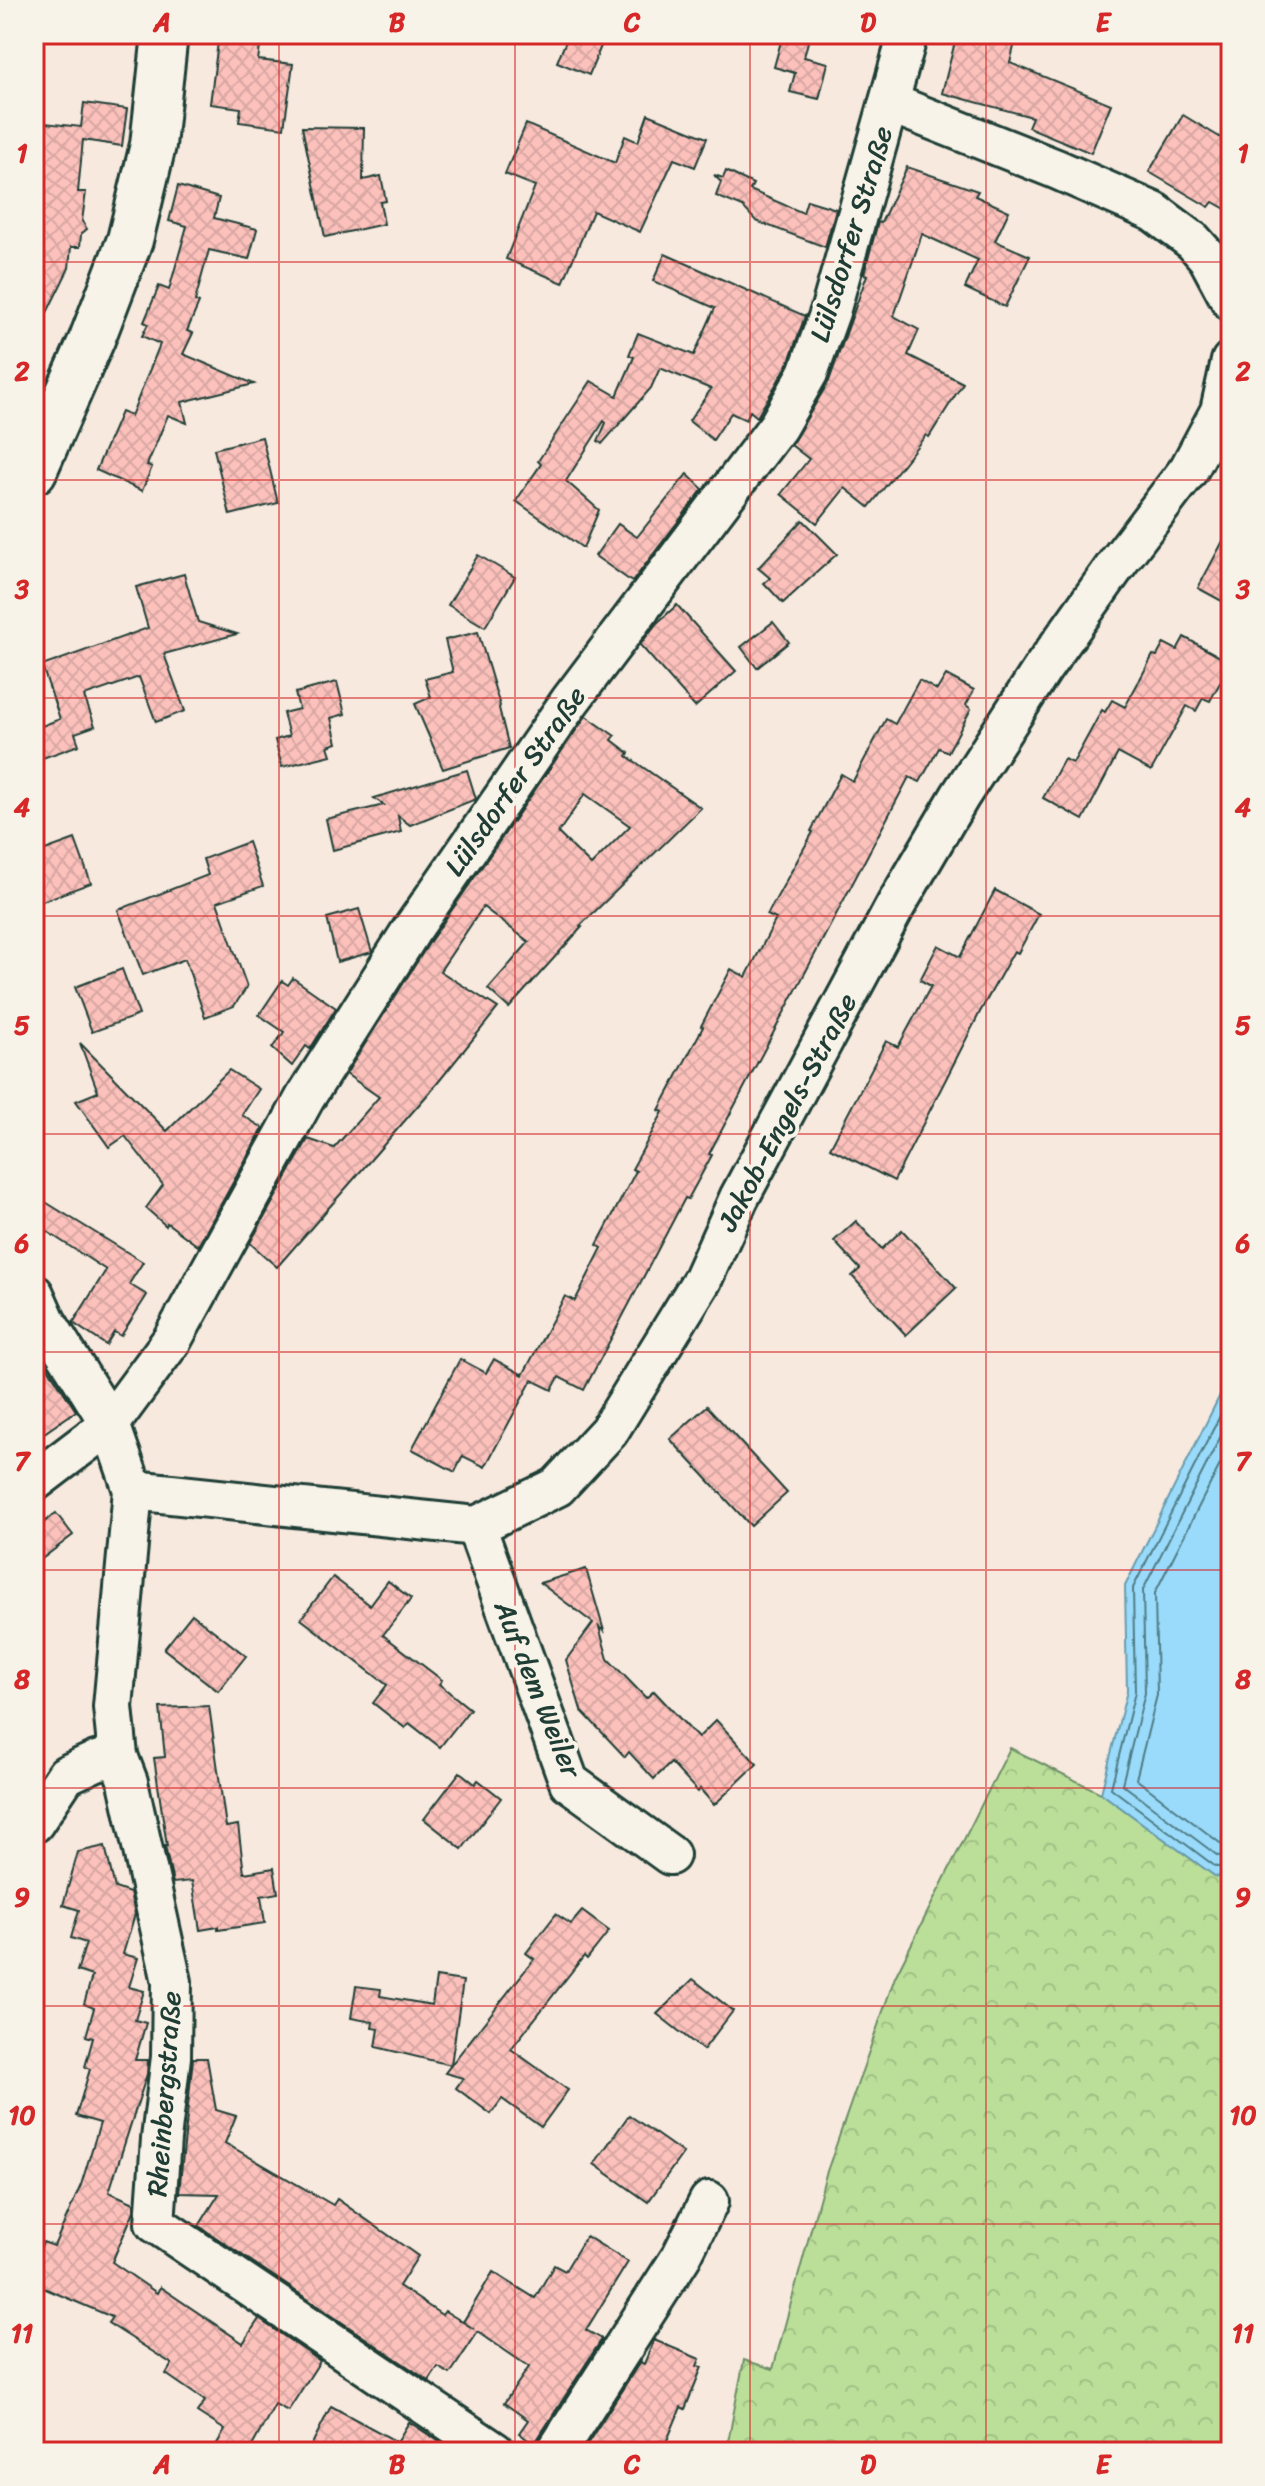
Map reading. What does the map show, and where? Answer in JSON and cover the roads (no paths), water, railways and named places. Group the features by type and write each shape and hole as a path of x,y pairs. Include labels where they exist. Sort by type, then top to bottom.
{"street":[{"path":"34,471 92,339 130,240 153,145 165,34"},
{"name":"Lülsdorfer Straße","path":"34,1482 110,1424 172,1340 305,1098 411,931 570,701 778,426 808,373 830,312 908,34"},
{"path":"890,103 1096,185 1154,212 1193,241 1208,258 1231,301"},
{"name":"Jakob-Engels-Straße","path":"476,1526 557,1487 609,1431 702,1280 739,1198 896,905 960,796 1051,656 1189,469 1220,411 1231,361"},
{"name":"Rheinbergstraße","path":"34,1294 46,1321 110,1424 133,1490 113,1707 118,1756 128,1782 172,1982 171,2057 155,2223 495,2452"},
{"path":"133,1490 476,1526"},
{"name":"Auf dem Weiler","path":"476,1526 569,1782 670,1855"},
{"path":"34,1823 66,1775 96,1761 118,1756"},
{"path":"556,2452 681,2257 709,2201"}],"water":[{"path":"1231,1373 1231,1873 1216,1877 1101,1793 1127,1691 1125,1586"}]}
